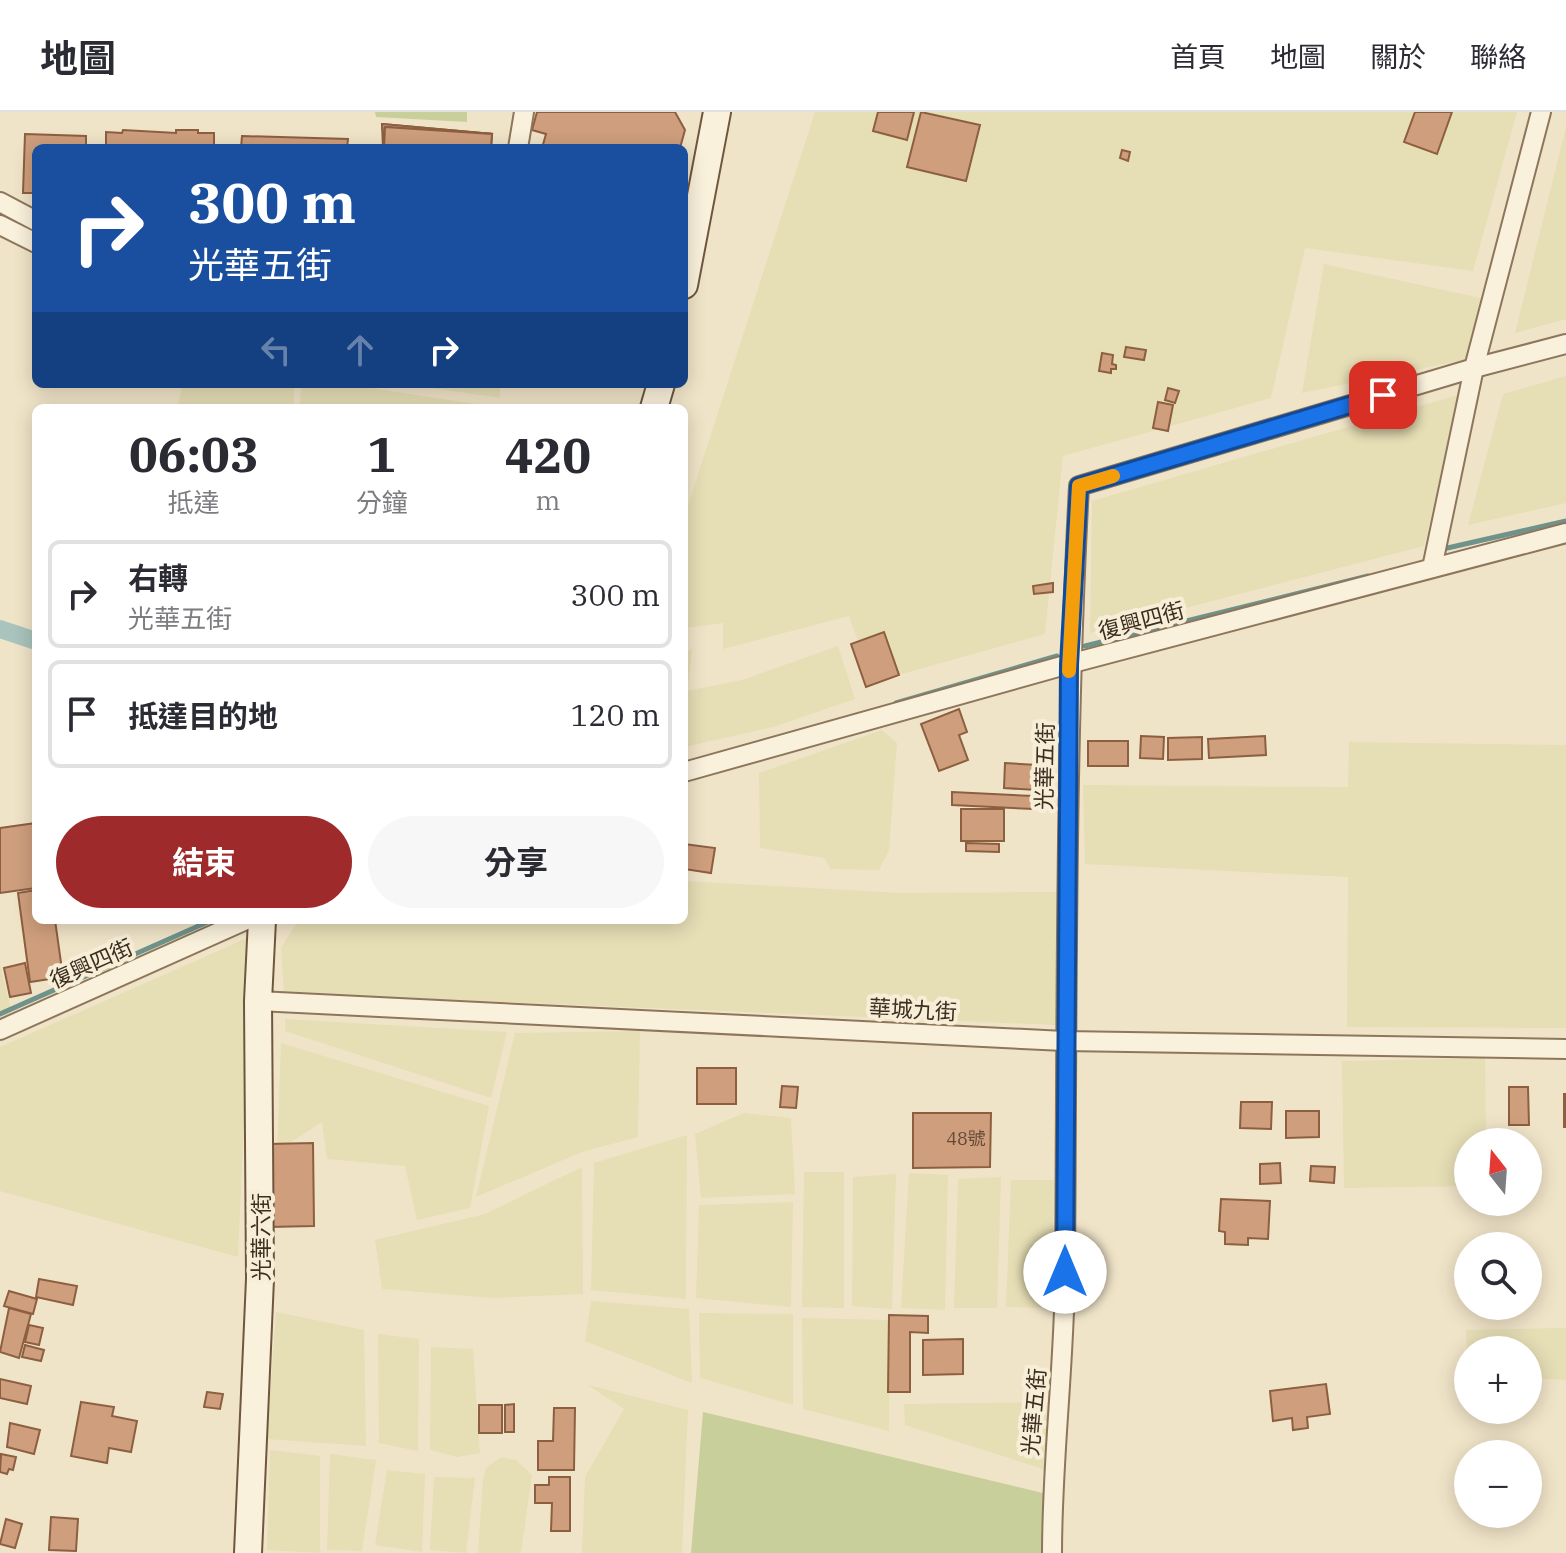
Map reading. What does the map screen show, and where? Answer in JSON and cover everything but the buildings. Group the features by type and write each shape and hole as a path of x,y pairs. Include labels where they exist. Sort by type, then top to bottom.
{"street":[{"path":"519,144 524,112"},
{"path":"688,264 717,112"},
{"path":"1432,568 1474,368 1541,112"},
{"path":"0,202 32,219"},
{"path":"0,225 32,241"},
{"name":"光華五街","path":"1052,1553 1052,1478 1064,1329 1069,664 1079,486 1474,368 1566,344"},
{"name":"復興四街","path":"688,771 1069,664 1566,533"},
{"name":"復興四街","path":"0,1030 237,924"},
{"name":"光華六街","path":"248,1553 260,1279 258,1001 262,924"},
{"name":"華城九街","path":"258,1001 1064,1041 1566,1049"}],"shaded area":[{"path":"815,112 1517,112 1473,271 1305,248 1271,398 1063,456 1045,634 873,682 849,616 723,649 723,623 688,627 688,506"},
{"path":"1566,127 1566,319 1515,333"},
{"path":"1324,264 1485,299 1468,359 1302,393"},
{"path":"1566,376 1566,503 1468,525 1503,394"},
{"path":"181,388 294,388 294,404 179,404"},
{"path":"301,388 370,388 476,404 300,404"},
{"path":"433,388 500,388 500,398"},
{"path":"1461,394 1424,546 1090,633 1092,501"},
{"path":"838,646 855,699 773,727 688,746 688,691 742,680"},
{"path":"692,649 688,683 688,651"},
{"path":"882,730 897,743 889,850 879,870 831,869 824,858 760,848 759,773"},
{"path":"1349,742 1566,745 1566,1028 1347,1027 1348,877 1085,864 1083,785 1348,787"},
{"path":"688,881 900,893 1058,892 1057,1025 284,993 281,948 296,924 688,924"},
{"path":"252,936 238,1257 0,1191 0,1047"},
{"path":"0,963 12,1014 0,1017"},
{"path":"285,1019 507,1032 491,1098 285,1031"},
{"path":"640,1031 638,1137 582,1152 476,1197 515,1033"},
{"path":"281,1043 489,1106 470,1208 417,1220 405,1166 327,1159 322,1122 277,1151"},
{"path":"1485,1058 1486,1128 1454,1128 1454,1186 1344,1188 1342,1061"},
{"path":"744,1113 791,1118 795,1194 701,1198 695,1134"},
{"path":"687,1135 686,1299 591,1290 594,1163"},
{"path":"582,1167 583,1294 492,1298 382,1289 375,1240 485,1214"},
{"path":"804,1172 844,1172 844,1308 802,1307"},
{"path":"909,1173 948,1175 945,1310 901,1308"},
{"path":"896,1174 892,1309 852,1306 853,1177"},
{"path":"1001,1177 997,1308 954,1308 958,1179"},
{"path":"1011,1180 1054,1180 1052,1308 1006,1307"},
{"path":"793,1202 791,1307 696,1298 699,1205"},
{"path":"591,1301 689,1309 692,1383 585,1341"},
{"path":"276,1312 364,1330 366,1446 267,1439"},
{"path":"699,1313 793,1314 793,1405 700,1378"},
{"path":"802,1318 890,1320 889,1431 803,1409"},
{"path":"1566,1328 1566,1380 1542,1379 1542,1336 1466,1336 1466,1330"},
{"path":"378,1334 419,1339 418,1451 379,1443"},
{"path":"431,1347 473,1349 480,1453 457,1457 430,1450"},
{"path":"588,1385 688,1410 682,1553 582,1553 585,1477 624,1409"},
{"path":"1053,1402 1049,1471 905,1425 904,1404"},
{"path":"270,1450 320,1456 320,1553 267,1550"},
{"path":"330,1454 376,1460 362,1551 327,1550"},
{"path":"501,1457 516,1460 532,1475 521,1553 478,1553 483,1479 486,1468"},
{"path":"387,1470 425,1474 422,1552 375,1545"},
{"path":"434,1477 475,1478 466,1553 430,1550"}],"green space":[{"path":"375,112 467,112 467,122 376,117"},
{"path":"703,1412 1047,1494 1044,1553 691,1553"}],"waterway":[{"path":"1443,549 1566,521"},
{"path":"1085,646 1368,576"},
{"path":"0,629 32,640"},
{"path":"896,703 1057,656"},
{"path":"0,1014 203,924"}],"slow traffic":[{"path":"1069,671 1079,486 1113,476"}],"route":[{"path":"1065,1272 1064,1041 1069,664 1079,486 1383,395"}]}
